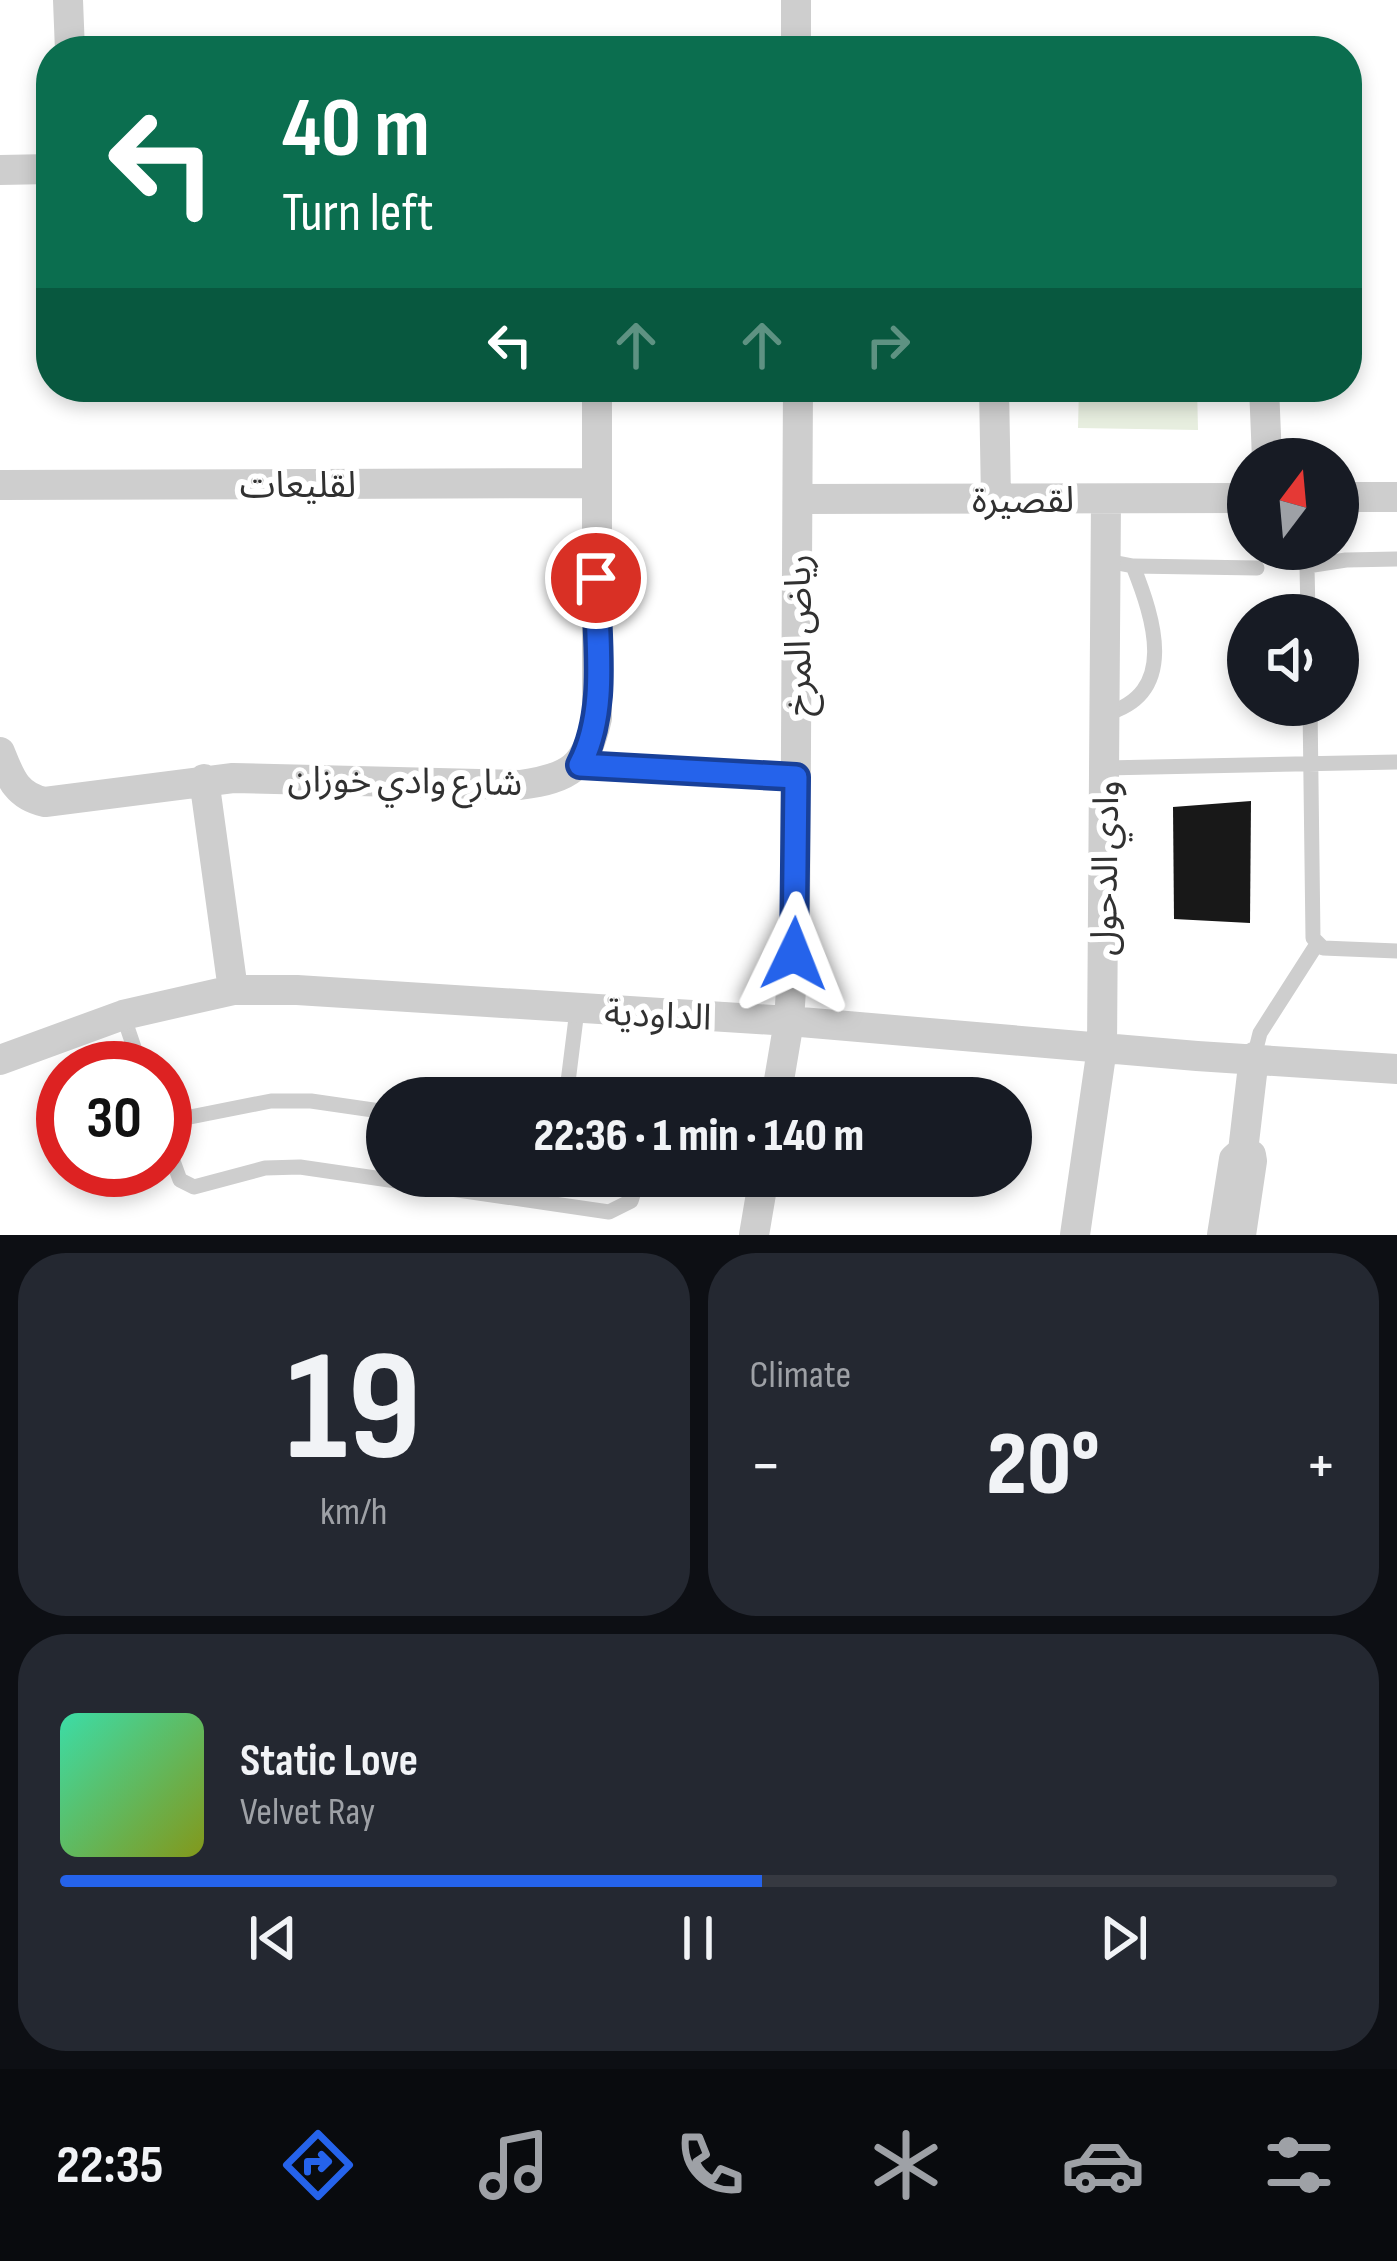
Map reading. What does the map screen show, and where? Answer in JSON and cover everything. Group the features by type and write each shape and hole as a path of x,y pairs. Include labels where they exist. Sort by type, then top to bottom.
{"street":[{"path":"68,0 69,36"},
{"path":"796,0 796,36"},
{"path":"0,170 36,169"},
{"path":"580,765 592,743 597,718 597,402"},
{"name":"رياض المرخ","path":"780,1077 789,1021 795,926 798,402"},
{"path":"994,402 996,499"},
{"path":"1265,402 1266,438"},
{"name":"لقليعات","path":"0,485 595,483"},
{"path":"1359,497 1397,497"},
{"name":"لقصيرة","path":"798,499 1227,498"},
{"name":"وادي الدحول","path":"1075,1235 1102,1048 1105,714 1120,564 1106,499"},
{"name":"شارع وادي خوزان","path":"0,752 15,788 30,799 45,802 204,779 520,785 544,782 580,765"},
{"path":"204,779 232,990"},
{"name":"الداودية","path":"0,1060 123,1015 232,990 381,994 789,1021 1397,1069"},
{"path":"1222,1235 1234,1159 1243,1151 1254,1058"},
{"path":"1241,1235 1252,1161 1243,1151"},
{"path":"754,1235 760,1197"}],"lane":[{"path":"1359,560 1397,559"},
{"path":"1120,564 1227,567"},
{"path":"1105,714 1128,708 1150,685 1155,636 1152,616 1120,564"},
{"path":"1310,726 1312,930 1317,944 1330,950 1397,951"},
{"path":"1105,768 1397,762"},
{"path":"580,765 796,777"},
{"path":"1254,1058 1270,1014 1317,944"},
{"path":"569,1077 577,1010"},
{"path":"123,1015 132,1041"},
{"path":"192,1117 271,1101 366,1109"},
{"path":"192,1186 265,1168 300,1167 366,1177"},
{"path":"506,1197 609,1212 632,1197"}],"green space":[{"path":"1079,402 1197,402 1198,430 1078,428"}],"building":[{"path":"1251,801 1250,923 1174,919 1173,807"}],"route":[{"path":"596,578 597,718 592,743 580,765 796,777 794,954"}]}
